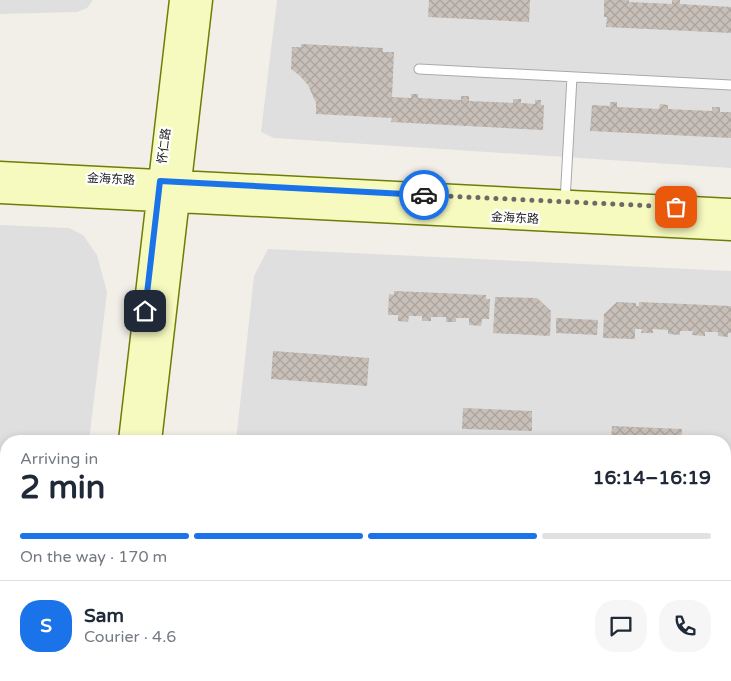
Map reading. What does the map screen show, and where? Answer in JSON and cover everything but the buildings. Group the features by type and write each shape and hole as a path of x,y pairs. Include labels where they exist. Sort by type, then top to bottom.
{"main road":[{"name":"怀仁路","path":"150,435 181,0"},
{"name":"怀仁路","path":"131,435 201,0"},
{"name":"金海东路","path":"0,173 169,191 731,229"},
{"name":"金海东路","path":"0,192 169,191 565,202 731,210"}],"lane":[{"path":"419,69 731,85"},
{"path":"565,202 572,77"}],"shaded area":[{"path":"0,0 93,0 87,8 77,12 0,14"},
{"path":"277,0 731,0 731,168 274,138 261,132"},
{"path":"0,225 69,228 83,235 97,255 107,292 90,435 0,435"},
{"path":"268,249 731,271 731,435 237,435 254,276"}],"way so far":[{"path":"424,195 676,207"}],"route":[{"path":"145,311 160,181 424,195"}]}
